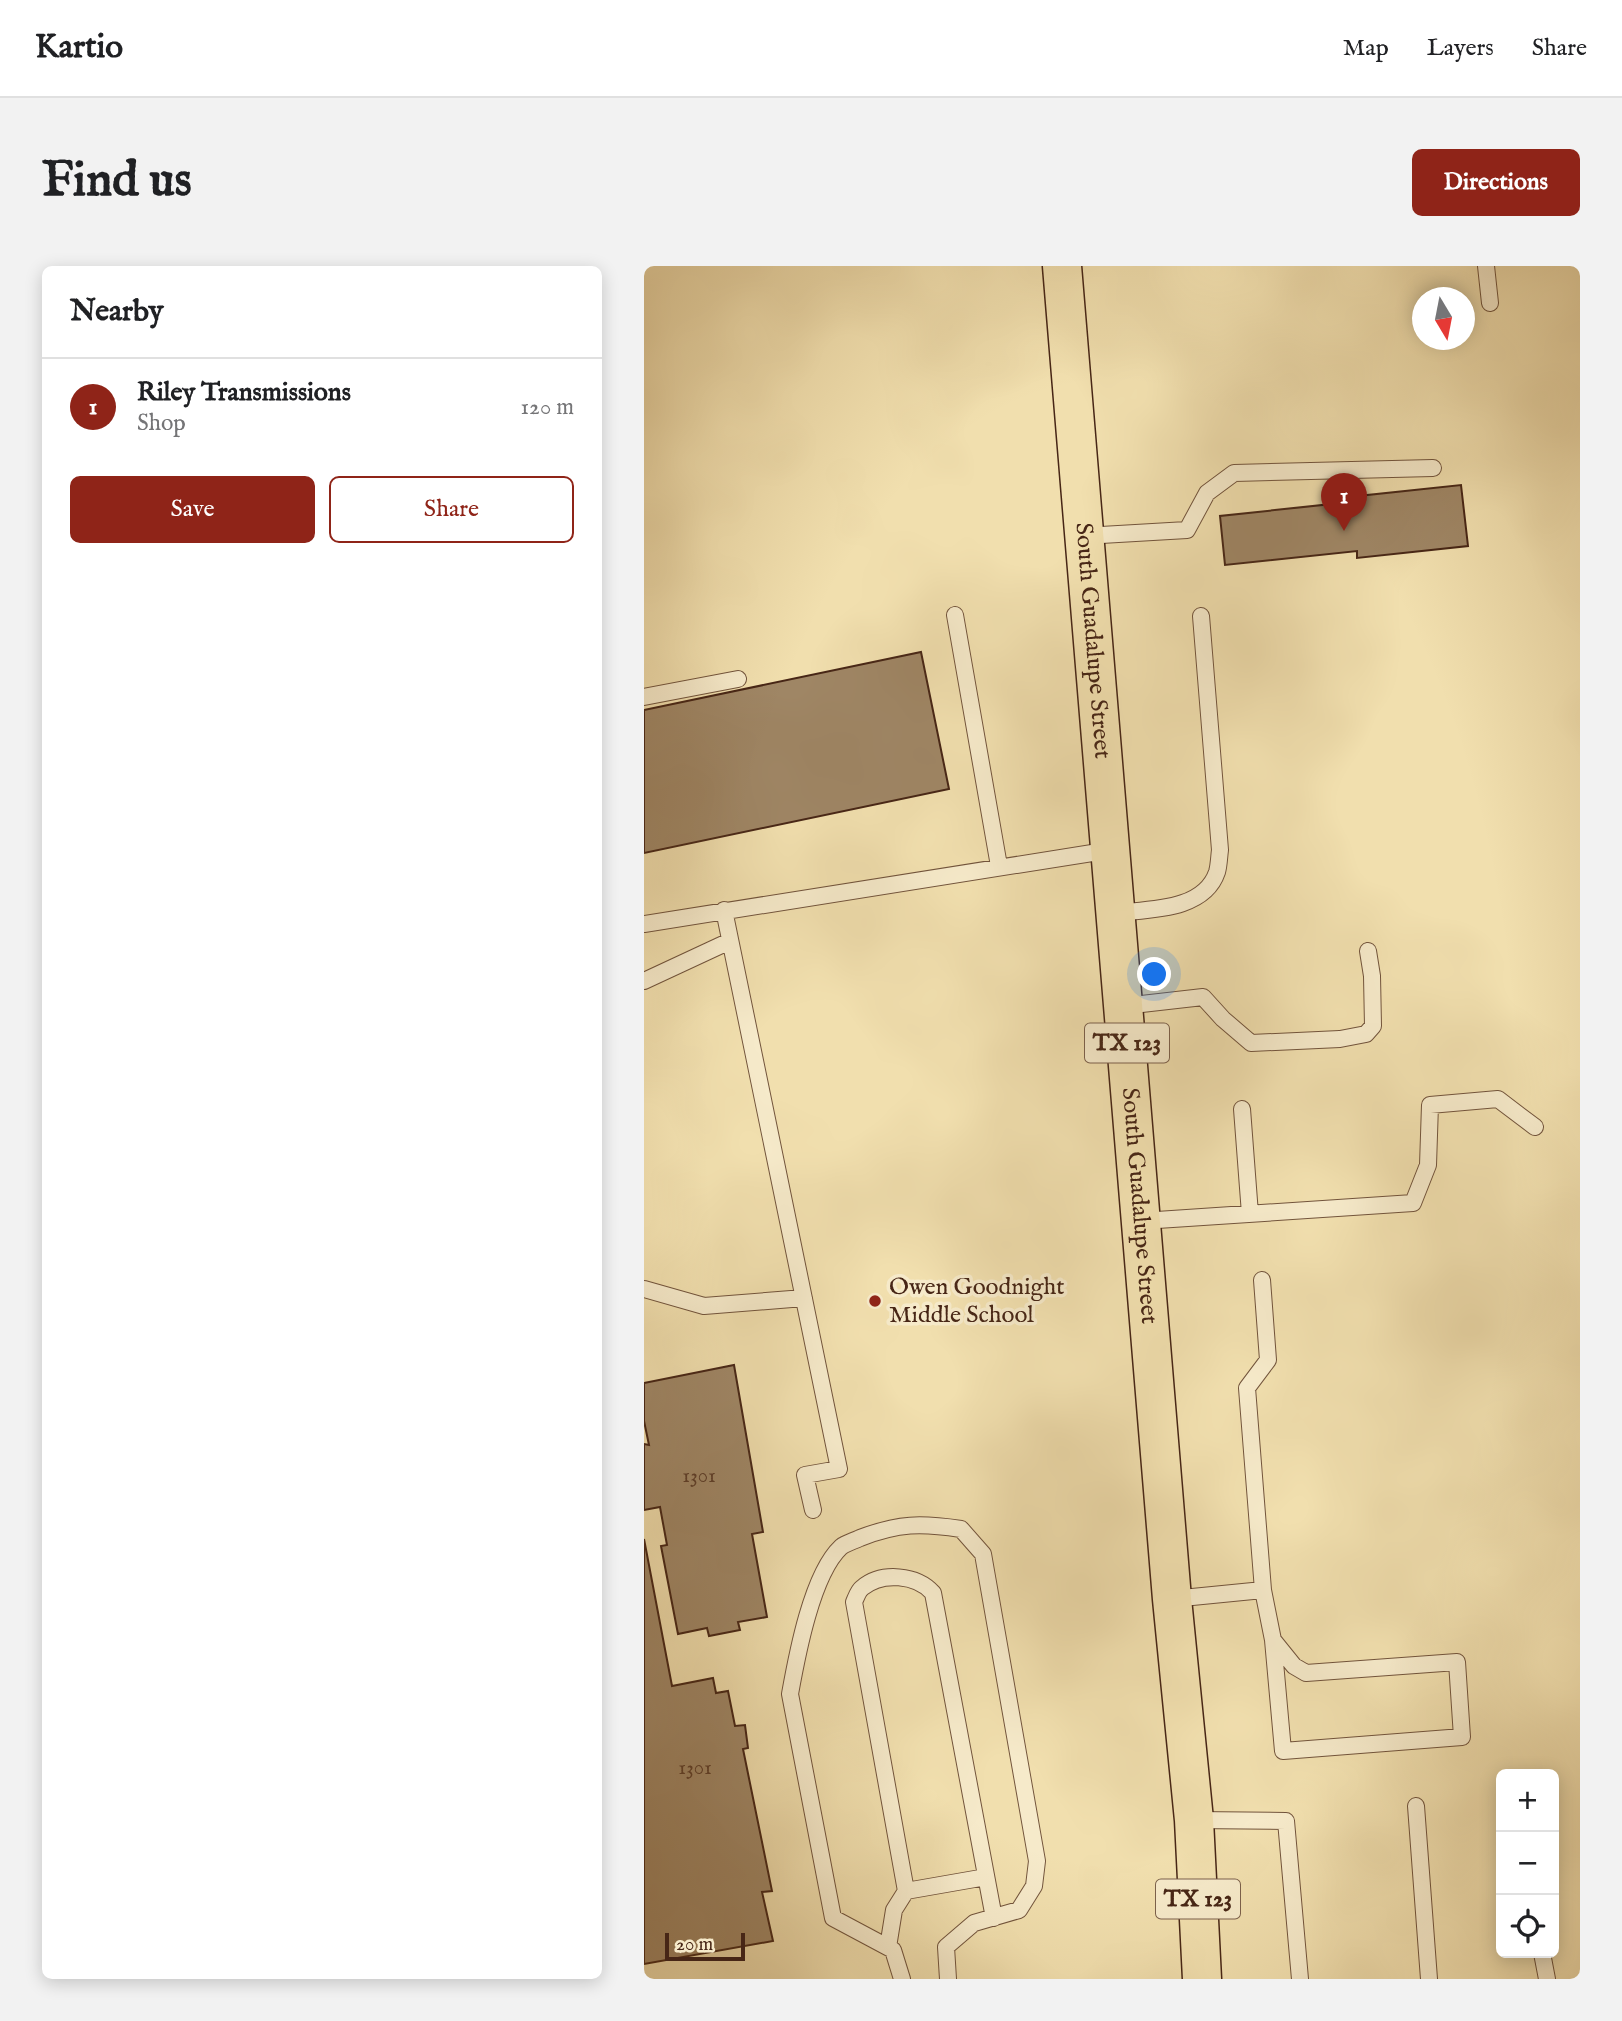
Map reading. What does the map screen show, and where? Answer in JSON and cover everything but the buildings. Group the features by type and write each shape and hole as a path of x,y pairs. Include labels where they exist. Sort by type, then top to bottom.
{"main road":[{"name":"South Guadalupe Street","path":"1062,266 1172,1599 1194,1820 1202,1979"}],"lane":[{"path":"1486,266 1490,303"},
{"path":"1084,536 1187,530 1208,493 1234,472 1433,468"},
{"path":"955,615 999,866"},
{"path":"1116,913 1179,905 1203,893 1217,873 1220,850 1201,616"},
{"path":"644,697 738,679"},
{"path":"644,925 724,910 1111,850"},
{"path":"724,910 839,1469 805,1475 813,1510"},
{"path":"644,981 730,941"},
{"path":"1124,1006 1203,997 1251,1044 1340,1039 1366,1034 1373,1026 1372,976 1368,951"},
{"path":"1142,1222 1413,1203 1428,1165 1430,1105 1498,1098 1535,1127"},
{"path":"1242,1109 1250,1214"},
{"path":"1262,1280 1268,1360 1247,1388 1263,1590 1273,1640 1283,1751 1462,1737 1457,1662 1306,1673 1294,1666 1273,1640"},
{"path":"644,1289 704,1306 804,1298"},
{"path":"902,1979 893,1950 832,1918 790,1694 795,1665 820,1576 842,1546 880,1530 921,1524 961,1529 983,1554 1037,1861 1034,1886 1019,1910 974,1923 946,1947 948,1979"},
{"path":"888,1947 894,1910 906,1891 853,1602 861,1588 877,1581 902,1577 924,1583 933,1593 994,1918"},
{"path":"1172,1599 1263,1590"},
{"path":"1416,1806 1429,1979"},
{"path":"1194,1820 1286,1821 1300,1979"},
{"path":"906,1891 986,1877"},
{"path":"1543,1958 1547,1979"}],"place":[{"name":"Riley Transmissions","path":"1344,531"},
{"name":"Owen Goodnight Middle School","path":"875,1301"}]}
